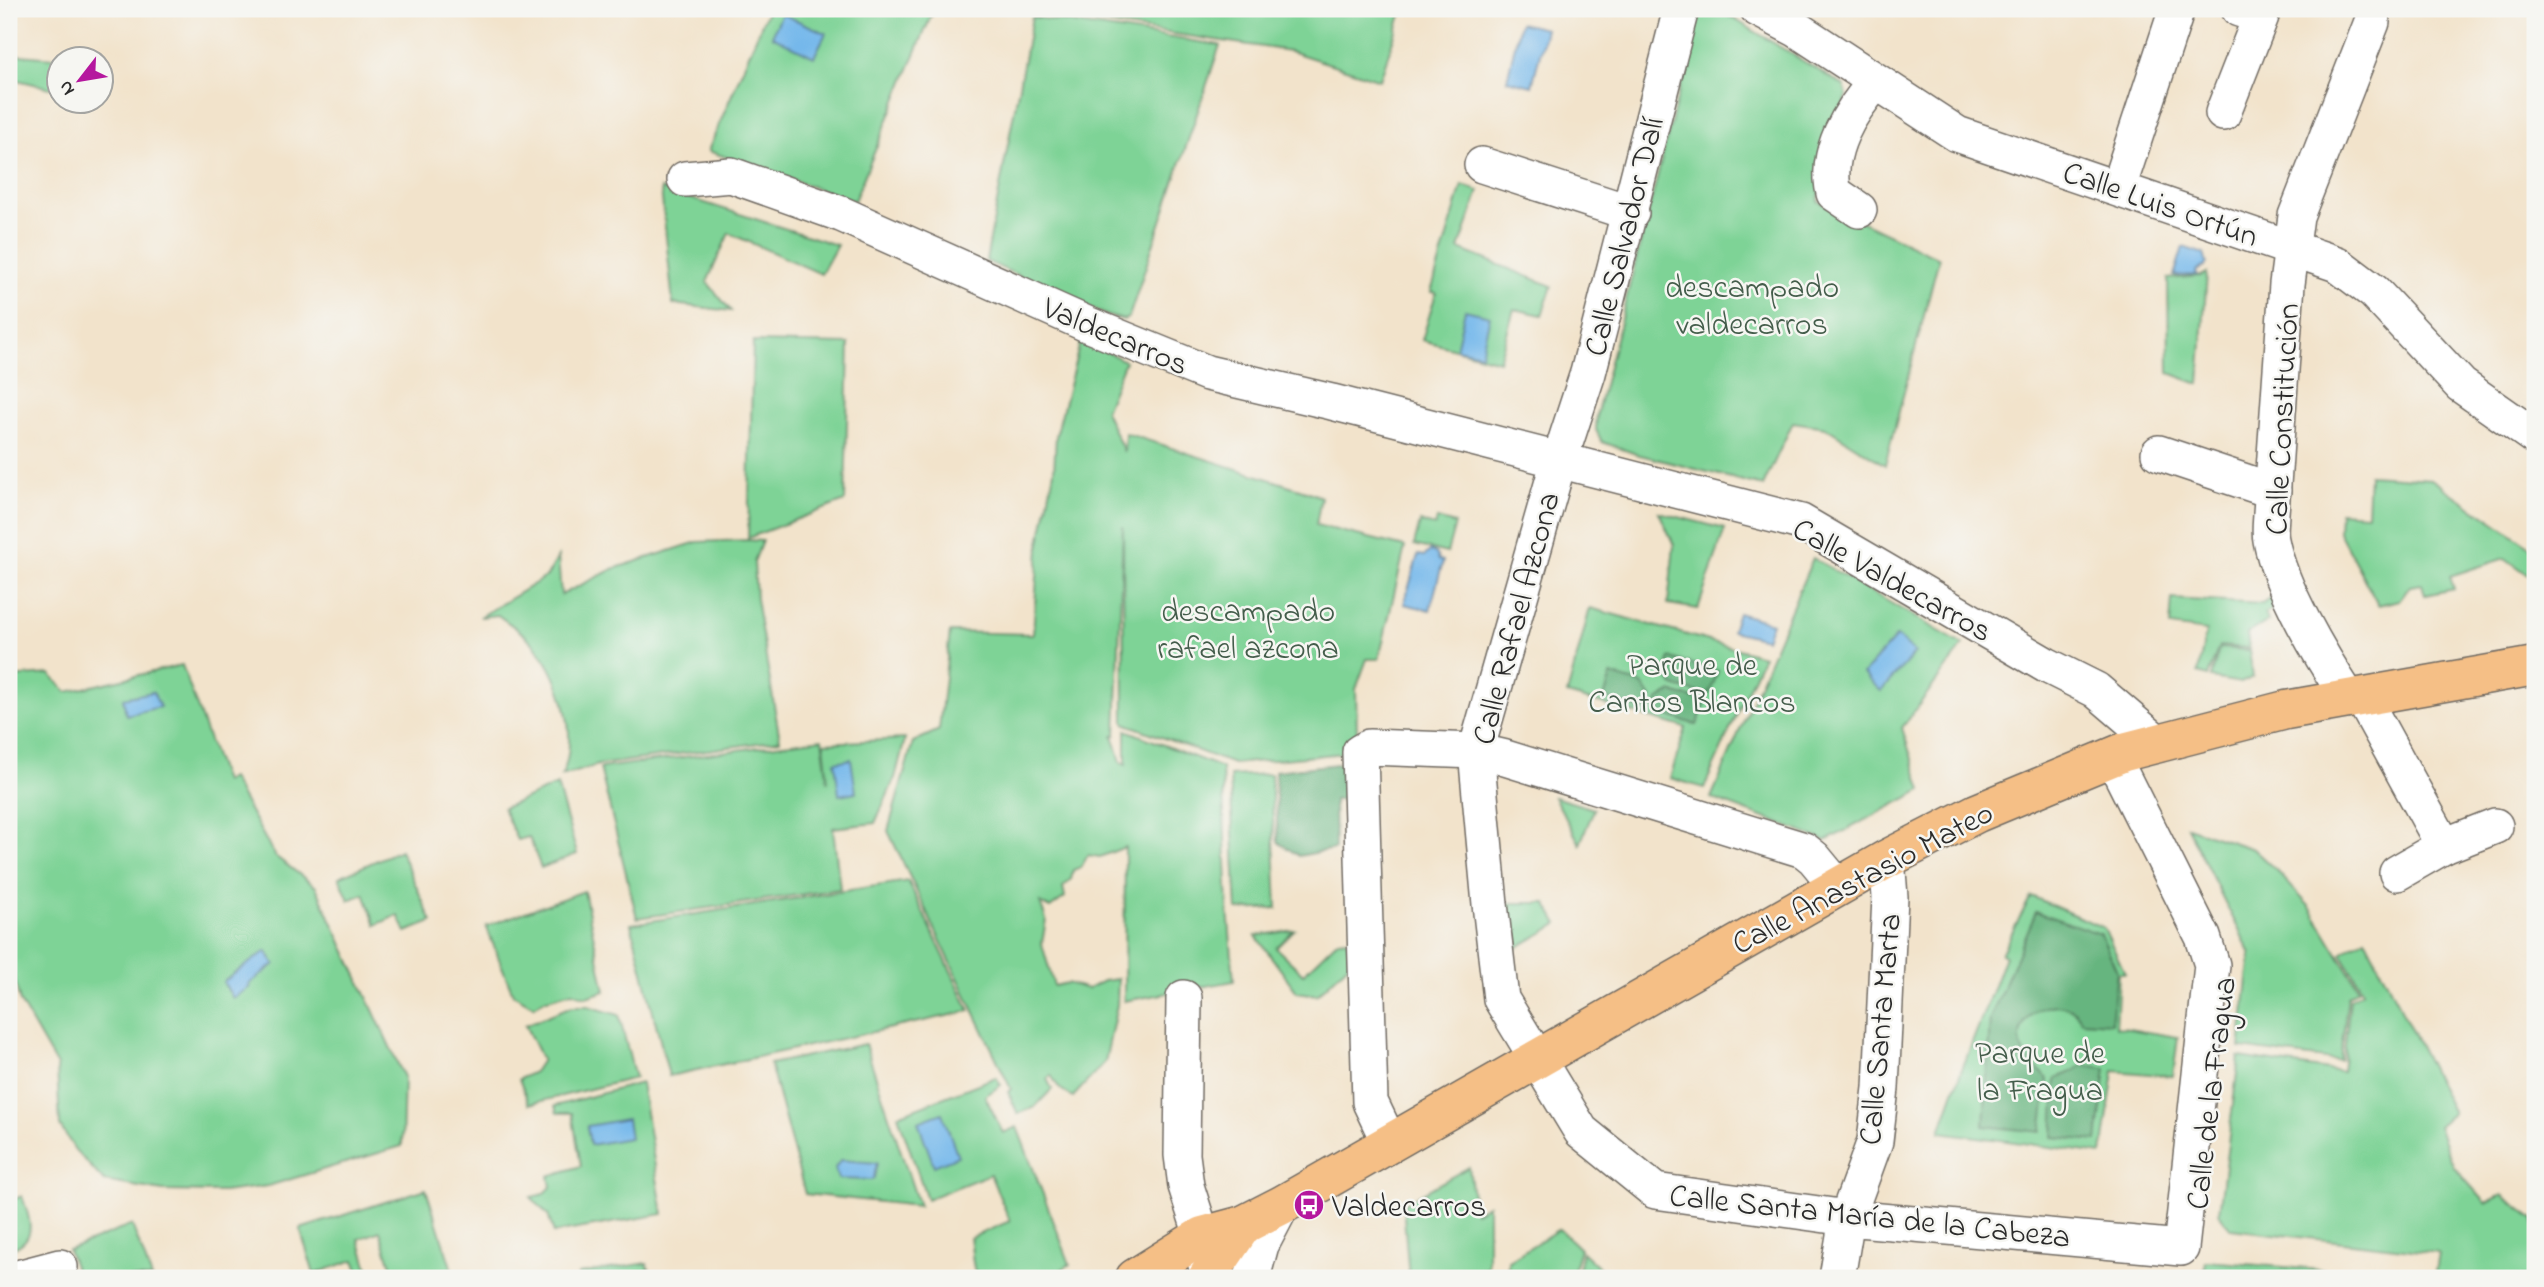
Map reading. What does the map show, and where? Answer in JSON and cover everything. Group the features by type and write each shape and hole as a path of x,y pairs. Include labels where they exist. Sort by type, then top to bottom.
{"main road":[{"name":"Calle Anastasio Mateo","path":"1243,1226 1887,859 1977,813 2132,751 2286,710 2535,666"},
{"path":"1135,1278 1202,1236 1243,1226"},
{"path":"1207,1277 1243,1226"}],"street":[{"name":"Calle Salvador Dalí","path":"1559,461 1588,373 1681,9"},
{"name":"Calle Luis Ortún","path":"1758,9 1798,30 1957,134 2337,264 2374,292 2461,384 2535,437"},
{"path":"2118,188 2177,9"},
{"path":"2223,113 2261,16 2239,9"},
{"name":"Calle Constitución","path":"2372,22 2296,216 2291,247 2270,539 2287,588 2331,672 2356,698 2444,846"},
{"path":"1859,210 1834,193 1831,180 1833,160 1849,118 1858,102 1876,82"},
{"path":"1482,164 1630,213"},
{"name":"Valdecarros","path":"685,179 731,175 841,214 1088,325 1208,373 1559,461"},
{"path":"2158,453 2273,491"},
{"name":"Calle Rafael Azcona","path":"1538,1058 1501,999 1476,751 1559,461"},
{"name":"Calle Valdecarros","path":"1559,461 1801,522 2046,665 2096,690 2132,751"},
{"path":"1390,1144 1370,1102 1360,752 1369,747 1476,751 1804,850 1824,868 1838,887"},
{"path":"2132,751 2213,965 2179,1263"},
{"path":"2397,873 2444,846 2495,826"},
{"name":"Calle Santa Marta","path":"1837,1278 1847,1218 1875,1141 1881,1088 1890,897 1887,859"},
{"path":"1184,998 1182,1155 1186,1186 1202,1236 1207,1277"},
{"name":"Calle Santa María de la Cabeza","path":"1538,1058 1581,1131 1655,1191 2179,1263"},
{"path":"1252,1278 1261,1245 1282,1205"},
{"path":"18,1278 60,1267"}],"green space":[{"path":"768,9 934,9 854,201 708,151"},
{"path":"1040,9 1403,9 1380,80 1290,51 1039,14"},
{"name":"descampado valdecarros","path":"1700,9 1718,9 1844,86 1847,96 1818,201 1939,258 1885,465 1825,427 1793,422 1763,486 1636,454 1602,442 1596,430 1597,413"},
{"path":"1032,17 1220,45 1129,317 1124,320 1108,316 986,261"},
{"path":"9,54 46,57 46,87 9,78"},
{"path":"1462,185 1479,191 1459,249 1552,286 1542,315 1514,309 1499,361 1422,340 1436,293 1431,292"},
{"path":"661,189 837,245 821,274 729,233 707,282 731,311 673,304"},
{"path":"2207,273 2199,384 2169,373 2168,279"},
{"name":"descampado rafael azcona","path":"1081,339 1125,361 1105,411 1124,452 1125,433 1306,491 1321,497 1316,525 1405,547 1379,659 1367,659 1356,689 1357,736 1344,753 1233,764 1124,723 1123,526 1116,735 1113,735 1121,762 1126,764 1126,730 1222,768 1234,981 1124,1001 1125,847 1100,857 1088,855 1081,867 1073,870 1071,880 1063,887 1065,897 1050,908 1040,903 1046,919 1042,944 1054,986 1067,983 1088,989 1103,981 1118,979 1117,1005 1105,1062 1073,1097 1059,1088 1051,1075 1047,1079 1052,1089 1035,1107 1018,1114 1008,1092 1011,1089 888,831 913,742 939,730 950,632 1033,634 1039,548 1054,471 1056,436"},
{"path":"753,342 849,344 845,501 748,538"},
{"path":"2369,475 2431,479 2535,550 2535,575 2530,576 2505,558 2450,576 2454,589 2425,595 2422,584 2410,586 2399,600 2378,605 2339,532 2340,512 2367,514"},
{"path":"1659,512 1725,529 1698,609 1668,604 1674,545"},
{"path":"1437,519 1455,524 1447,553 1414,545 1420,522 1435,526"},
{"path":"762,541 754,562 756,599 780,740 598,765 562,776 569,741 568,722 550,668 529,639 498,615 480,617 547,576 558,557 561,595 613,569 697,542"},
{"path":"1813,558 1963,645 1902,728 1922,790 1826,841 1711,798"},
{"path":"2271,598 2276,607 2264,614 2268,621 2247,634 2249,648 2219,646 2208,676 2198,673 2206,631 2170,626 2172,599 2262,604"},
{"name":"Parque de Cantos Blancos","path":"1590,608 1763,656 1704,788 1670,778 1686,728 1567,694"},
{"path":"2219,648 2249,650 2253,677 2241,683 2211,678"},
{"path":"1670,658 1718,671 1709,695 1673,686 1665,673"},
{"path":"182,665 224,782 231,778 275,856 316,887 404,1077 402,1146 268,1186 223,1192 163,1191 104,1181 75,1150 60,1126 57,1066 20,1002 9,956 9,677 50,674 67,692"},
{"path":"1611,675 1642,684 1652,699 1648,712 1604,698"},
{"path":"1672,692 1706,702 1697,725 1654,712 1658,700"},
{"path":"822,739 828,783 824,743 905,739 895,778 875,823 833,828 840,889 637,918 600,768"},
{"path":"1355,762 1356,799 1334,800 1335,849 1299,856 1278,842 1275,771"},
{"path":"1271,774 1277,908 1237,910 1230,776"},
{"path":"557,785 577,854 541,868 529,837 517,840 503,808"},
{"path":"1554,797 1594,809 1580,844"},
{"path":"2187,827 2253,849 2310,907 2359,989 2348,996 2340,1061 2240,1048 2251,954"},
{"path":"400,850 432,922 406,932 398,915 376,925 364,894 349,900 339,877"},
{"path":"908,881 970,1011 669,1076 631,924"},
{"path":"584,891 605,991 586,997 572,992 544,1000 534,1006 513,994 486,926"},
{"name":"Parque de la Fragua","path":"2031,896 2104,928 2125,973 2119,973 2116,1027 2178,1037 2173,1076 2114,1071 2102,1154 1940,1132 2005,956 2001,954"},
{"path":"1500,903 1546,903 1558,924 1511,951"},
{"path":"2036,912 2101,934 2117,971 2111,1023 2082,1021 2074,1011 2064,1006 2053,1005 2032,1014 2024,1023 2020,1034 2026,1057 2048,1080 2041,1132 1984,1126 1990,1018"},
{"path":"1294,930 1276,948 1303,974 1338,940 1347,939 1350,963 1317,995 1297,992 1256,936"},
{"path":"2365,938 2453,1113 2438,1126 2454,1167 2486,1203 2502,1195 2535,1219 2535,1278 2435,1278 2439,1253 2231,1229 2219,1213 2239,1057 2342,1072 2350,999 2363,991 2341,953"},
{"path":"572,1006 588,1006 619,1015 635,1078 529,1104 519,1079 534,1072 542,1060 525,1025"},
{"path":"865,1044 919,1206 805,1194 770,1064"},
{"path":"2083,1065 2106,1068 2097,1141 2053,1137 2056,1078"},
{"path":"996,1077 1001,1085 985,1096 1003,1133 1017,1127 1070,1264 1049,1278 977,1278 970,1238 1010,1221 990,1174 927,1199 898,1115"},
{"path":"641,1083 663,1214 554,1233 548,1215 531,1197 544,1194 551,1187 549,1176 581,1166 572,1113 557,1113 555,1106"},
{"path":"1469,1167 1475,1212 1488,1205 1488,1267 1467,1278 1409,1278 1403,1204"},
{"path":"426,1189 452,1270 421,1278 395,1278 380,1231 359,1239 371,1278 361,1278 354,1260 314,1274 300,1229"},
{"path":"22,1196 30,1228 25,1241 9,1250 9,1201"},
{"path":"132,1225 152,1278 78,1278 68,1250"},
{"path":"1559,1229 1580,1249 1571,1278 1508,1278 1508,1261"},
{"path":"1582,1252 1607,1275 1644,1278 1576,1278"},
{"path":"2206,1261 2424,1278 2203,1278"},
{"path":"647,1263 652,1278 578,1278 578,1274"}],"water":[{"path":"782,14 826,33 814,57 772,36"},
{"path":"1520,23 1546,29 1532,86 1507,80"},
{"path":"2183,247 2204,254 2207,263 2196,271 2197,275 2174,276"},
{"path":"1465,310 1490,316 1481,354 1456,349"},
{"path":"1430,551 1443,561 1430,610 1404,604 1418,555 1424,556"},
{"path":"1738,613 1772,623 1766,639 1732,631"},
{"path":"1897,636 1915,653 1881,691 1863,674"},
{"path":"153,692 160,707 126,715 123,698"},
{"path":"851,759 856,792 839,795 835,762"},
{"path":"266,951 275,964 249,984 250,987 233,998 223,982"},
{"path":"942,1113 958,1156 934,1166 918,1122"},
{"path":"627,1119 630,1138 590,1145 587,1126"},
{"path":"841,1160 877,1163 874,1178 838,1179 835,1168"}],"place":[{"name":"Valdecarros","path":"1309,1205"}]}
